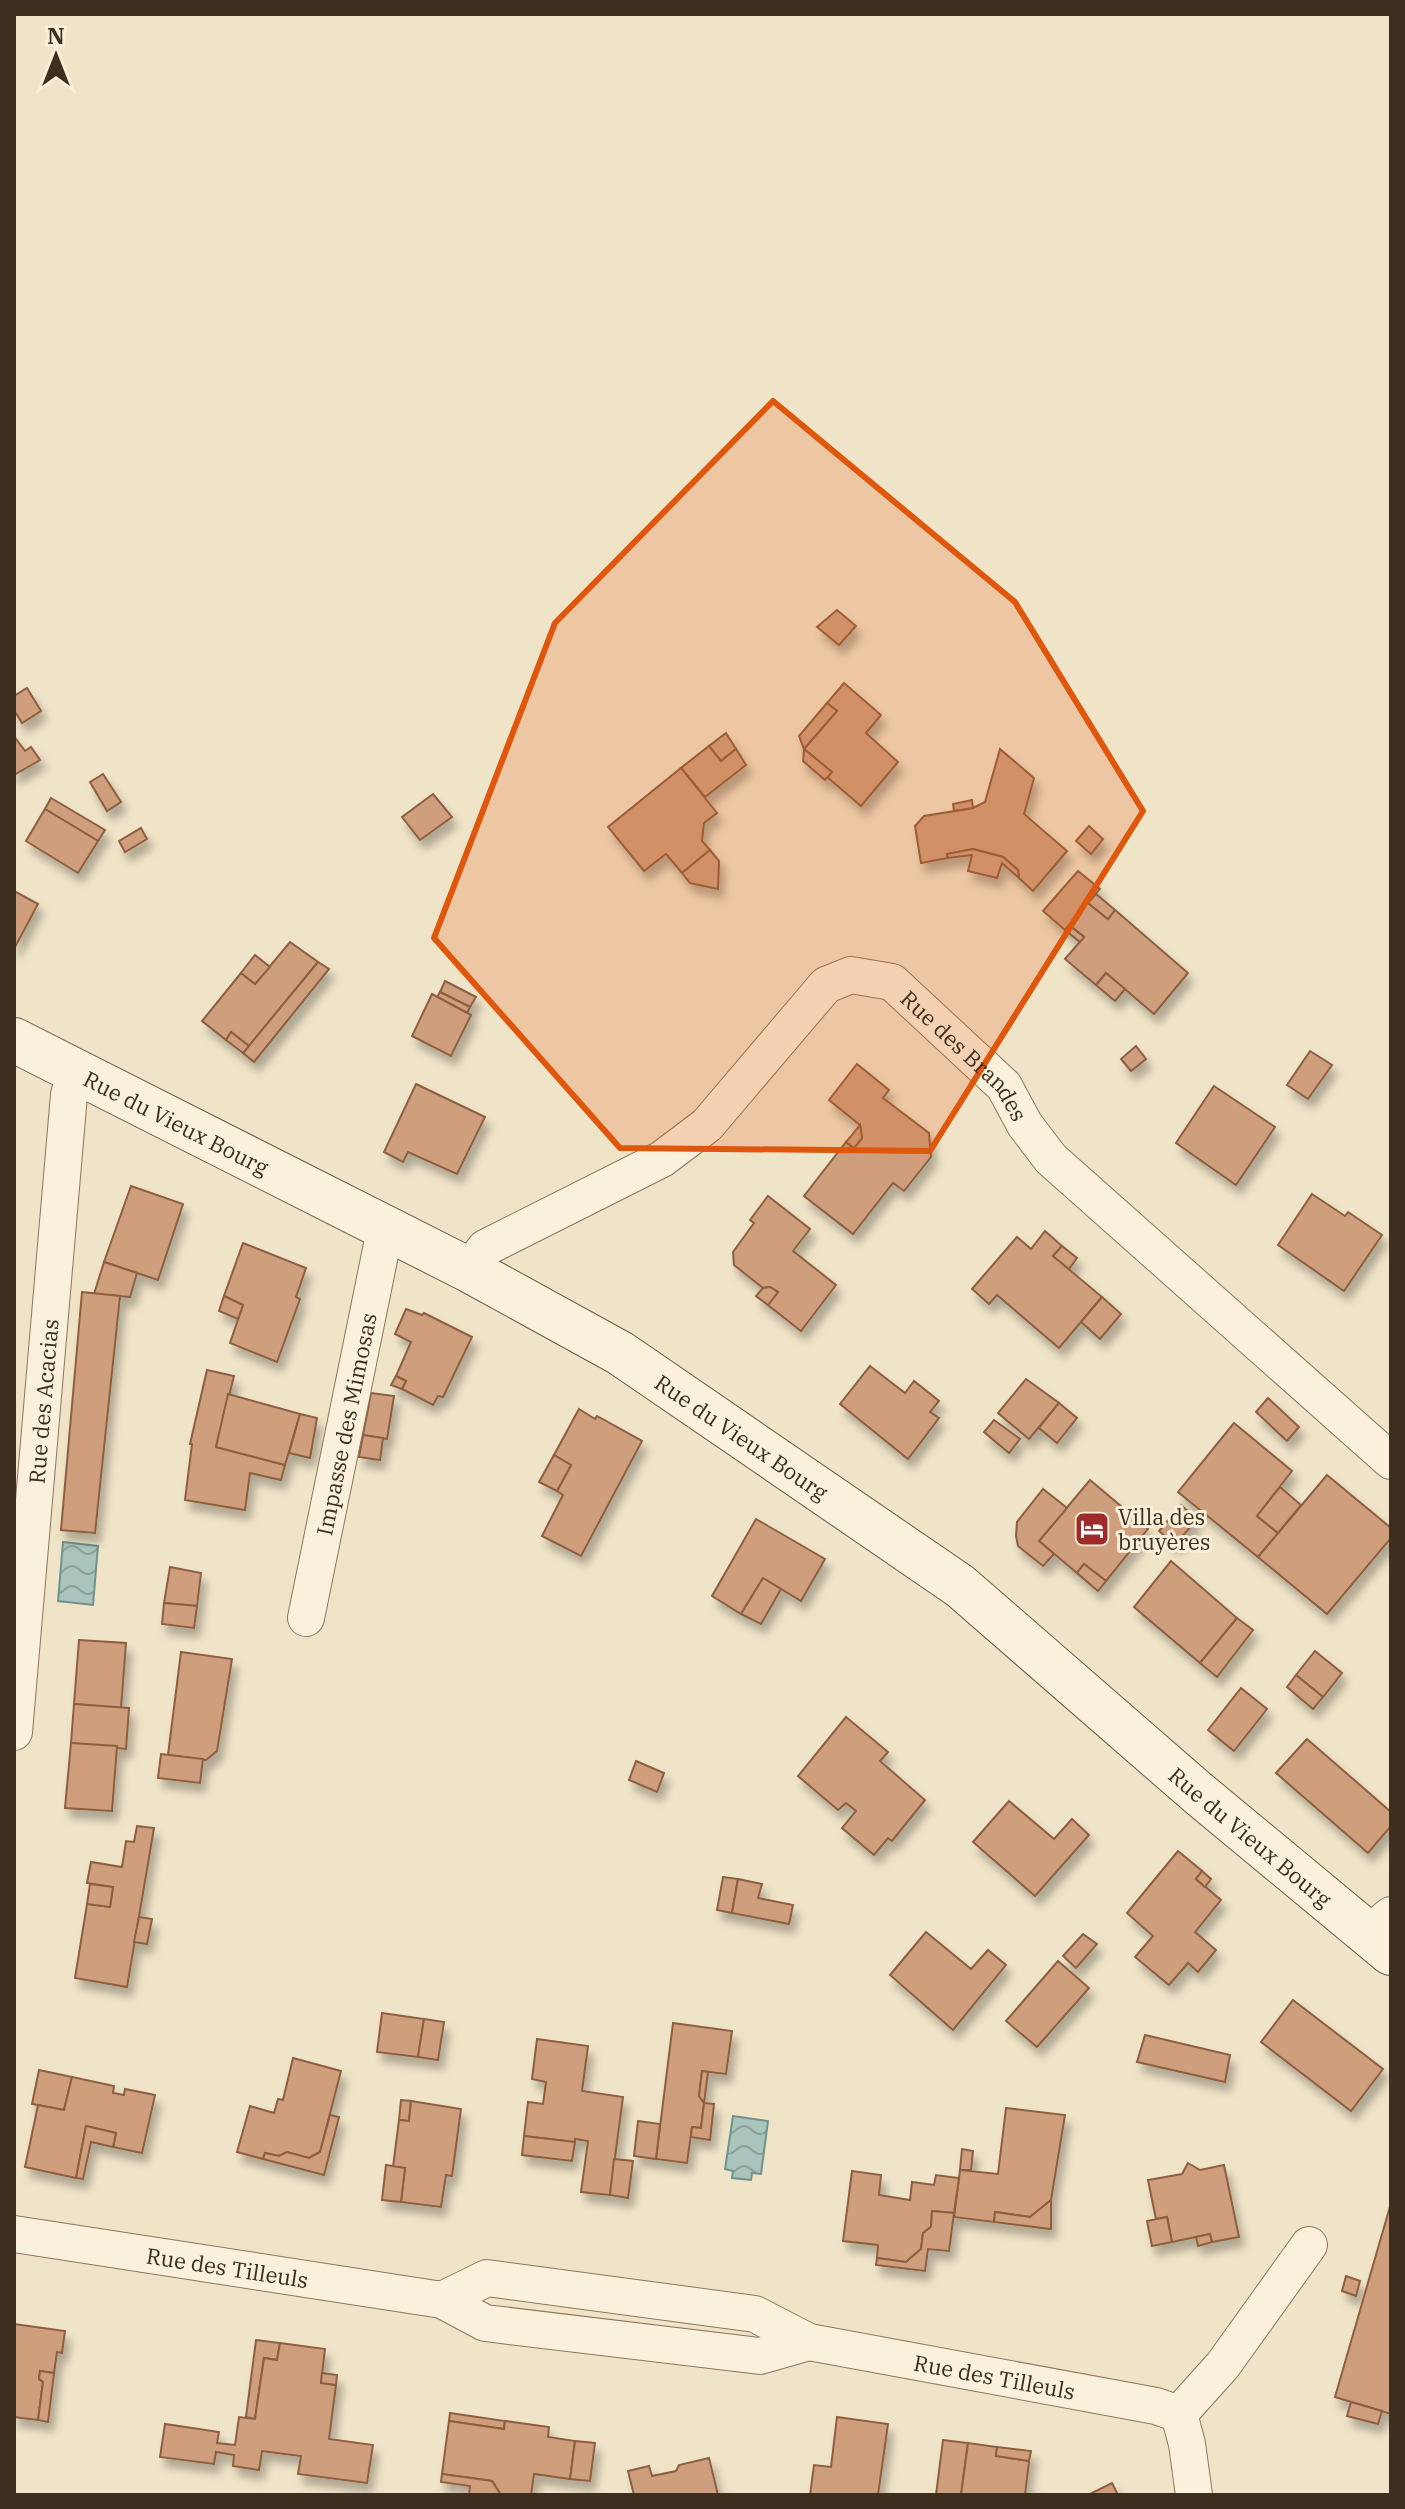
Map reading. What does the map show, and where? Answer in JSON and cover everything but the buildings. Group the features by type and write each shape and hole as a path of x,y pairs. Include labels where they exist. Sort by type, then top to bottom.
{"street":[{"name":"Rue des Brandes","path":"469,1270 485,1248 662,1159 707,1125 826,985 851,975 892,982 1004,1086 1025,1125 1051,1159 1391,1461"},
{"name":"Rue du Vieux Bourg","path":"14,1040 469,1270 620,1353 960,1586 1198,1793 1384,1934"},
{"name":"Rue des Acacias","path":"14,1732 69,1095 75,1071"},
{"name":"Impasse des Mimosas","path":"306,1618 385,1230"},
{"name":"Rue des Tilleuls","path":"14,2234 442,2300 487,2278 755,2314 809,2342 1156,2406 1179,2414"},
{"path":"1194,2495 1187,2444 1179,2414 1223,2365 1309,2245"}],"highlighted area":[{"path":"773,401 1015,602 1143,811 930,1151 620,1148 434,938 555,623"}],"water":[{"path":"63,1542 98,1546 93,1605 58,1601"},
{"path":"733,2116 768,2121 761,2174 752,2173 751,2180 732,2178 733,2171 725,2169"}],"place":[{"name":"Villa des bruyères","path":"1092,1529"}]}
